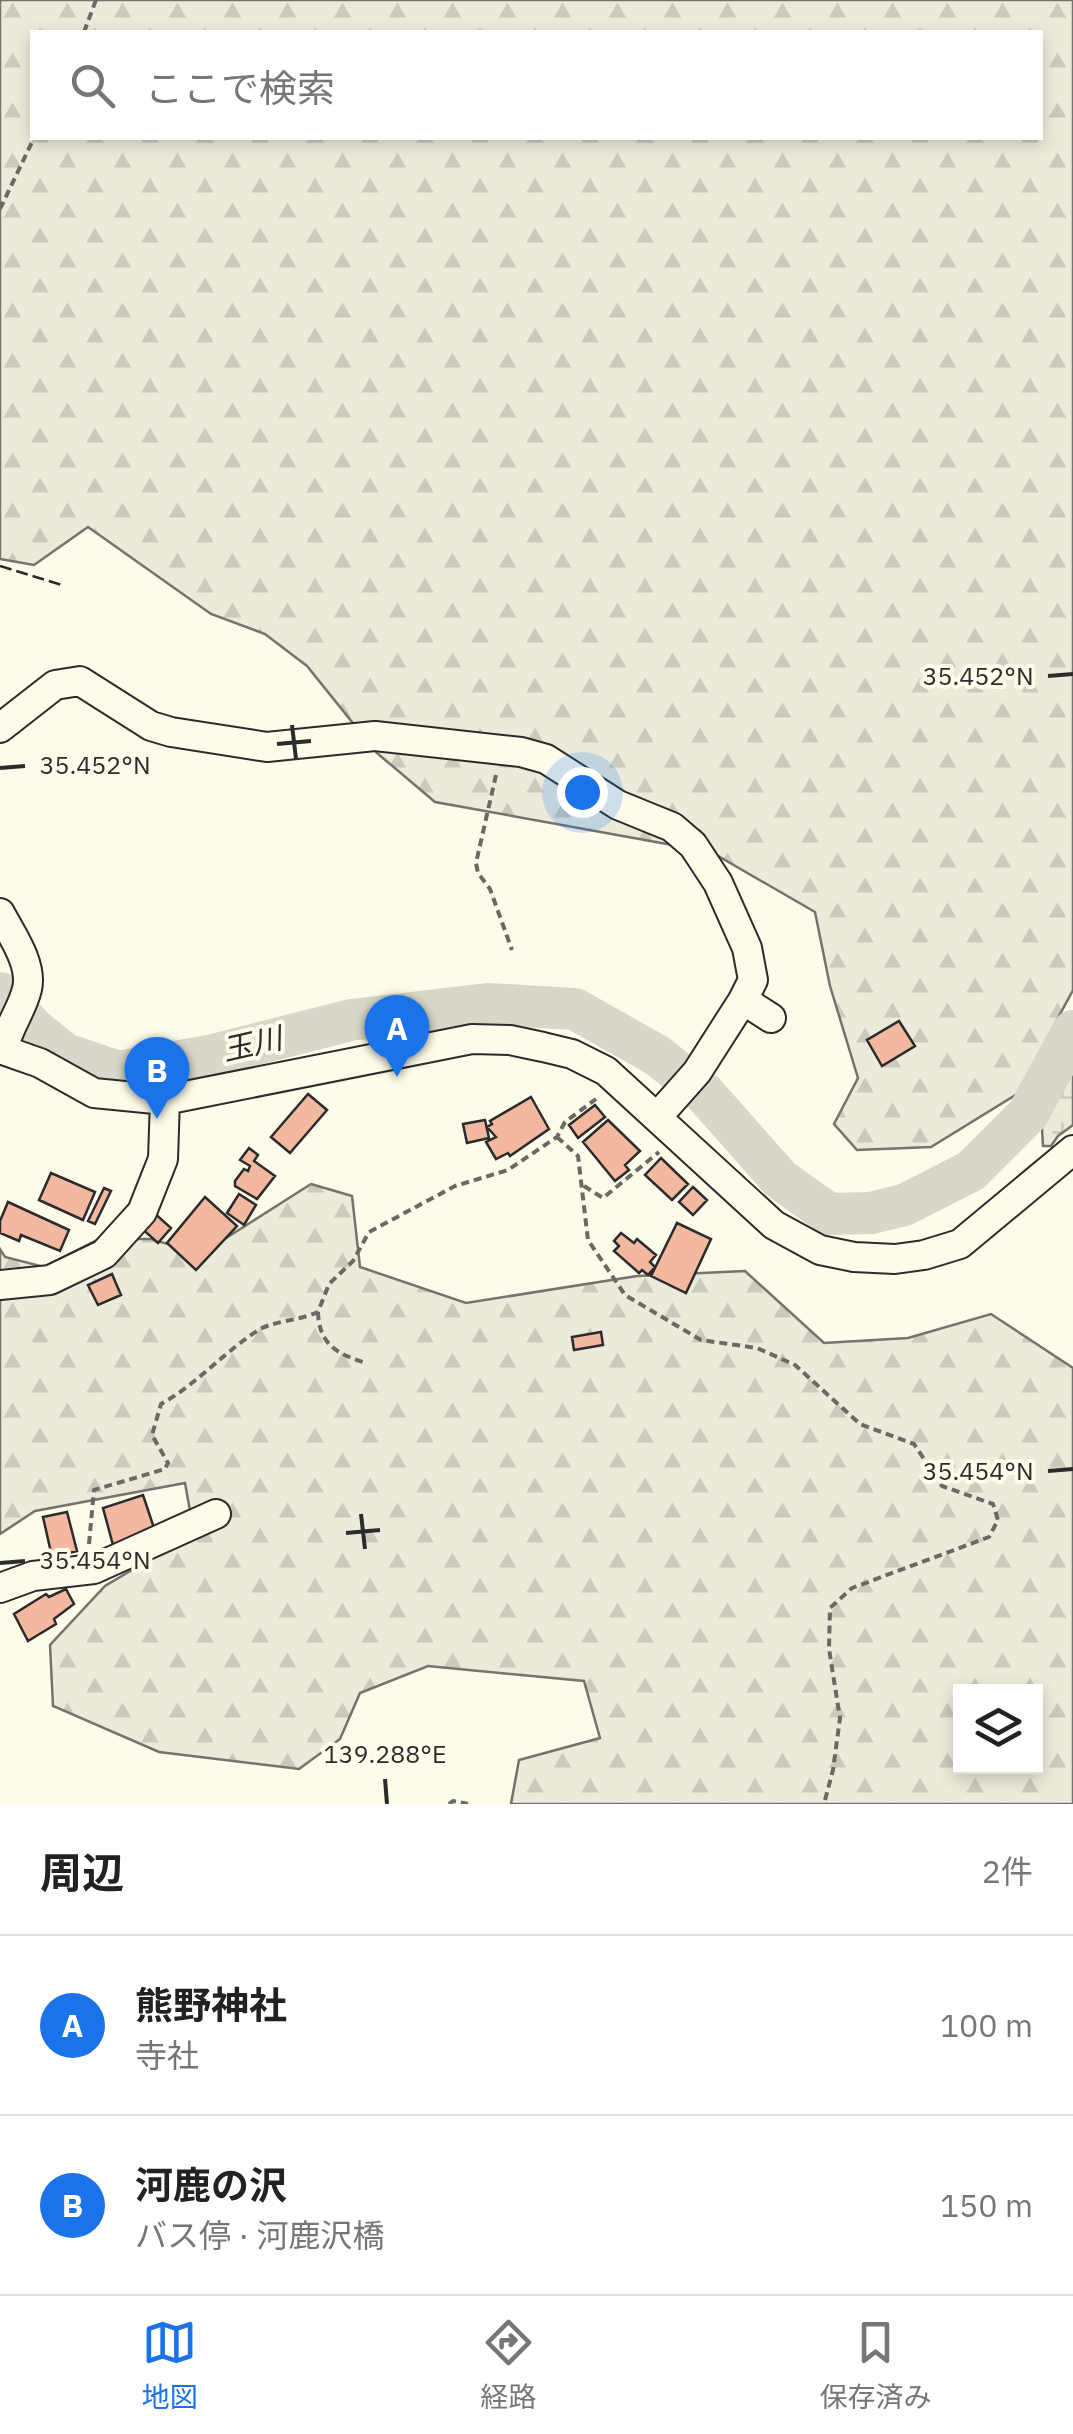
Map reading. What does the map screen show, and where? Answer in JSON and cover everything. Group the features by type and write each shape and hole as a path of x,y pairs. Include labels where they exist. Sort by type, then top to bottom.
{"street":[{"path":"0,728 55,686 80,681 151,726 171,732 267,747 376,736 546,759 618,805 685,836 718,884 747,948 753,980 690,1080 668,1126"},
{"path":"0,913 24,959 28,988 4,1042 94,1094 164,1100 472,1039 510,1040 572,1054 620,1082 774,1225 820,1250 854,1257 924,1256 960,1244 1073,1150"},
{"path":"743,1000 771,1018"},
{"path":"0,1285 50,1280 104,1254 142,1212 163,1160 164,1100"},
{"path":"0,1588 33,1576 87,1570 216,1514"}],"path":[{"path":"85,30 96,0"},
{"path":"0,209 33,140"},
{"path":"501,750 476,863 512,950"},
{"path":"363,1362 329,1346 319,1330 318,1312 329,1284 353,1261 369,1232 455,1186 508,1170 557,1137 565,1122 620,1082"},
{"path":"583,1185 603,1198 668,1126"},
{"path":"557,1137 578,1156 588,1240 625,1296 701,1340 756,1348 795,1364 860,1424 914,1444 942,1486 993,1504 998,1520 990,1537 852,1588 830,1608 829,1648 840,1718 834,1770 824,1804"},
{"path":"87,1570 94,1490 165,1469 168,1463 152,1436 161,1404 184,1392 260,1328 318,1312"},
{"path":"448,1804 468,1804"}],"green space":[{"path":"0,0 1073,0 1073,990 1017,1094 931,1147 857,1150 834,1124 858,1078 830,986 815,912 711,852 435,802 377,753 307,666 265,634 211,614 88,527 34,565 0,559"},
{"path":"1073,1059 1073,1125 1051,1146 1043,1146 1041,1110"},
{"path":"311,1184 352,1196 360,1267 466,1303 637,1276 745,1271 824,1343 908,1338 991,1314 1073,1368 1073,1804 511,1804 519,1760 600,1738 584,1681 428,1666 360,1693 340,1739 299,1769 159,1752 53,1706 50,1645 105,1586 194,1533 185,1483 35,1511 0,1534 0,1249 5,1257 44,1267 99,1239 151,1239 201,1254"}],"building":[{"path":"899,1021 915,1046 882,1066 867,1040"},
{"path":"308,1094 327,1110 290,1153 271,1137"},
{"path":"531,1097 549,1129 510,1156 508,1153 496,1159 486,1142 496,1137 487,1127 492,1124 490,1121"},
{"path":"595,1105 605,1117 578,1138 569,1125"},
{"path":"485,1120 489,1138 467,1143 463,1124"},
{"path":"608,1120 640,1151 625,1165 629,1170 615,1181 583,1142"},
{"path":"249,1148 258,1155 254,1161 275,1176 257,1199 235,1186 250,1166 240,1160"},
{"path":"661,1158 688,1184 672,1200 645,1175"},
{"path":"51,1173 95,1192 83,1220 39,1200"},
{"path":"693,1187 707,1200 693,1215 679,1202"},
{"path":"104,1188 111,1191 95,1224 88,1221"},
{"path":"239,1194 256,1205 244,1225 227,1213"},
{"path":"205,1197 237,1226 196,1270 167,1243"},
{"path":"8,1202 69,1230 60,1251 21,1235 19,1241 0,1233"},
{"path":"152,1211 171,1228 158,1243 139,1226"},
{"path":"677,1223 711,1239 686,1293 651,1276"},
{"path":"621,1233 634,1243 637,1239 656,1255 650,1262 655,1267 648,1275 642,1270 639,1273 614,1251 619,1246 614,1241"},
{"path":"112,1274 121,1295 98,1305 88,1285"},
{"path":"601,1332 603,1345 574,1350 572,1337"},
{"path":"143,1495 155,1531 113,1545 103,1508"},
{"path":"67,1512 77,1551 52,1557 43,1517"},
{"path":"66,1589 74,1604 54,1619 56,1624 28,1641 14,1614 46,1594 49,1597"}],"waterway":[{"name":"玉川","path":"0,993 65,1054 118,1072 209,1056 351,1020 488,1004 575,1009 658,1056 704,1093 780,1179 829,1214 871,1213 904,1205 971,1171 1028,1114 1073,1031"}],"fence":[{"path":"0,566 65,586"}],"place":[{"name":"熊野神社","path":"397,1077"},
{"name":"河鹿の沢","path":"157,1119"}]}
